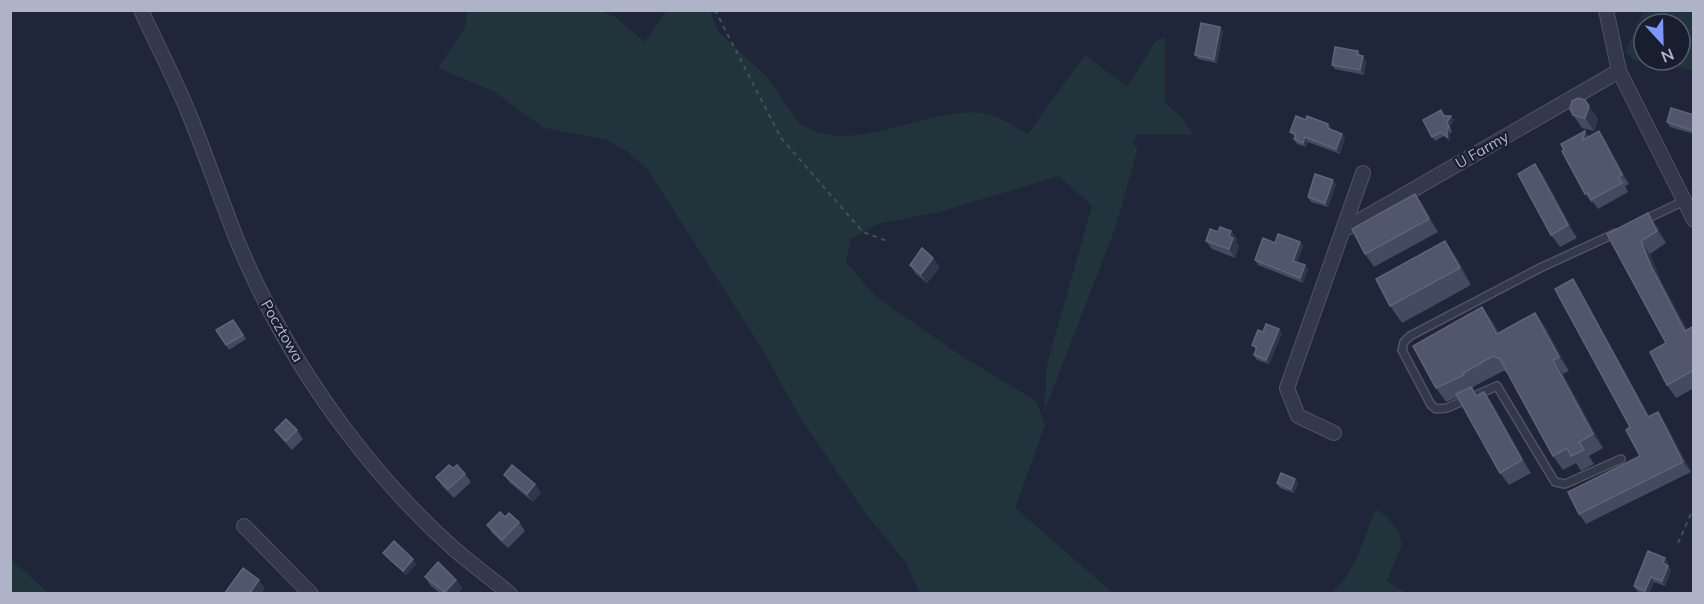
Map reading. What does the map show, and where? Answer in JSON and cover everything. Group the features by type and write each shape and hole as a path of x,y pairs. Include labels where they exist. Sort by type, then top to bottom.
{"street":[{"name":"Pocztowa","path":"141,10 189,113 224,209 262,296 302,364 340,422 393,486 453,548 510,594"},
{"path":"1606,10 1619,71 1694,220"},
{"name":"U Farmy","path":"1345,229 1619,71"},
{"path":"1334,433 1298,416 1287,388 1345,229 1362,173"},
{"path":"244,526 311,594"}],"lane":[{"path":"1633,225 1684,201"},
{"path":"1621,459 1565,484 1555,482 1497,386 1447,408 1436,409 1426,397 1402,346 1410,336 1540,268 1623,230"}],"path":[{"path":"715,10 781,138 863,232 887,241"},
{"path":"1678,543 1694,507"}],"shaded area":[{"path":"467,11 601,11 615,17 645,42 666,11 710,11 718,31 766,76 799,123 819,133 841,136 864,134 959,113 987,114 1028,134 1085,55 1127,87 1156,41 1165,37 1165,103 1183,119 1194,135 1137,134 1132,144 1138,147 1116,226 1044,412 1047,364 1092,206 1059,176 939,212 878,224 851,239 846,262 876,297 960,355 1036,401 1045,425 1015,508 1113,593 920,593 905,561 868,517 800,417 759,344 648,170 628,152 605,139 544,128 495,92 438,68 465,28"},
{"path":"1643,11 1693,11 1693,71 1692,12"},
{"path":"1632,36 1632,58 1625,52"},
{"path":"1378,510 1393,525 1402,544 1387,581 1406,593 1331,593 1352,567 1374,513"},
{"path":"11,559 48,593 11,593"}],"building":[{"path":"1201,23 1220,27 1214,59 1195,55"},
{"path":"1335,47 1358,51 1357,55 1363,56 1360,70 1332,65"},
{"path":"1578,98 1585,100 1589,106 1585,118 1573,115 1570,109 1572,101"},
{"path":"1671,108 1694,115 1694,131 1667,122"},
{"path":"1441,110 1444,116 1451,116 1447,122 1449,127 1447,137 1441,132 1432,137 1423,120"},
{"path":"1296,116 1306,120 1307,116 1328,124 1327,128 1342,134 1336,149 1305,137 1303,143 1294,139 1296,134 1290,132"},
{"path":"1585,131 1583,140 1599,131 1622,175 1618,177 1622,183 1591,200 1588,192 1585,194 1562,151 1564,150 1561,144"},
{"path":"1535,164 1568,225 1551,235 1518,174"},
{"path":"1315,174 1333,180 1325,203 1308,197"},
{"path":"1415,194 1429,219 1365,254 1352,229"},
{"path":"1648,213 1657,231 1641,241 1651,266 1685,331 1694,326 1694,370 1667,385 1650,352 1666,343 1607,234"},
{"path":"1220,227 1231,231 1229,236 1233,238 1229,249 1206,241 1210,229 1218,232"},
{"path":"1278,234 1300,242 1293,261 1305,265 1300,278 1255,260 1263,238 1275,243"},
{"path":"1445,241 1460,268 1390,306 1376,279"},
{"path":"922,248 933,258 921,274 910,265"},
{"path":"1573,279 1648,417 1658,412 1683,462 1579,514 1568,492 1640,456 1626,430 1630,427 1555,289"},
{"path":"1482,307 1497,334 1535,313 1559,357 1553,360 1593,434 1579,442 1584,450 1571,456 1567,448 1553,456 1500,359 1493,356 1463,373 1464,375 1436,388 1413,346"},
{"path":"233,320 243,335 226,345 216,330"},
{"path":"1266,324 1279,329 1266,360 1254,355 1257,347 1252,345 1258,330 1263,332"},
{"path":"1471,387 1476,396 1484,392 1522,460 1500,473 1456,394"},
{"path":"286,419 297,430 286,441 275,430"},
{"path":"449,465 453,468 457,465 465,474 448,489 436,477"},
{"path":"512,465 535,484 527,494 504,475"},
{"path":"1281,473 1295,479 1291,489 1277,483"},
{"path":"500,512 505,517 509,513 519,522 502,540 487,525"},
{"path":"394,541 413,559 403,571 383,553"},
{"path":"1648,551 1665,558 1663,563 1668,566 1662,581 1651,577 1645,591 1634,586"},
{"path":"438,562 456,580 445,592 425,577"},
{"path":"243,568 259,580 249,594 224,594"}]}
